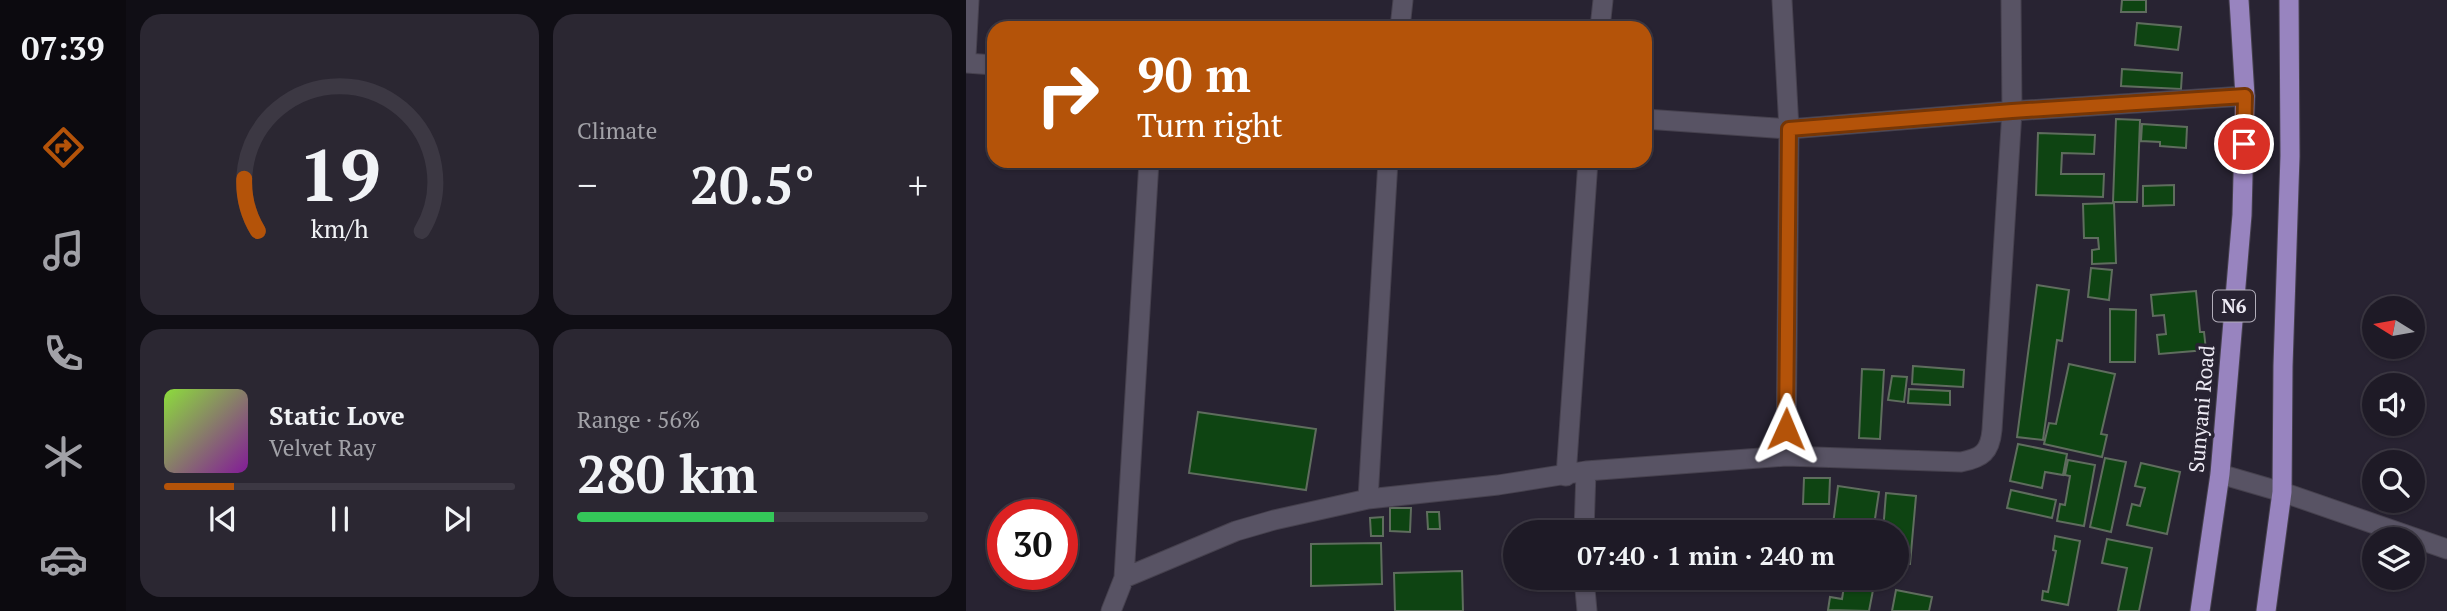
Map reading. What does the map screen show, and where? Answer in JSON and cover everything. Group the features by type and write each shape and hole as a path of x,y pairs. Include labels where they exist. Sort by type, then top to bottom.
{"main road":[{"name":"Sunyani Road","path":"2200,611 2220,474 2242,215 2245,96 2239,0"},
{"name":"N6","path":"2266,611 2282,492 2290,156 2289,0"}],"street":[{"path":"966,56 969,0"},
{"path":"1401,21 1403,0"},
{"path":"1601,21 1603,0"},
{"path":"1782,0 1789,129 1786,456"},
{"path":"1124,578 1236,531 1368,499 1566,476 1587,471 1786,456 1961,461 1983,456 1989,448 1992,430 2012,111 2011,0"},
{"path":"966,63 987,64"},
{"path":"1652,119 1789,129 2245,96"},
{"path":"1111,611 1124,578 1149,168"},
{"path":"1368,499 1388,168"},
{"path":"1566,476 1588,168"},
{"path":"1585,520 1587,471"},
{"path":"2220,474 2282,492 2447,549"},
{"path":"1585,590 1587,611"}],"building":[{"path":"2122,0 2146,0 2146,12 2121,12"},
{"path":"2137,23 2181,27 2178,50 2135,45"},
{"path":"2122,69 2182,73 2181,89 2121,86"},
{"path":"2116,119 2140,120 2137,202 2113,202"},
{"path":"2142,124 2187,127 2186,148 2141,141"},
{"path":"2038,133 2095,135 2094,154 2062,153 2061,174 2104,174 2103,197 2036,195"},
{"path":"2174,185 2174,205 2143,206 2143,186"},
{"path":"2114,203 2116,263 2092,264 2092,250 2099,249 2098,238 2084,238 2083,204"},
{"path":"2091,268 2112,270 2109,300 2088,297"},
{"path":"2037,285 2069,290 2062,341 2057,340 2043,440 2017,437"},
{"path":"2196,291 2200,332 2204,332 2206,350 2159,354 2157,335 2166,334 2164,315 2153,316 2151,295"},
{"path":"2110,309 2136,310 2135,362 2110,362"},
{"path":"2069,364 2115,374 2101,434 2107,435 2102,457 2044,444 2049,423 2056,424"},
{"path":"1913,366 1964,370 1963,387 1912,384"},
{"path":"1862,369 1884,370 1880,439 1859,438"},
{"path":"1892,376 1907,377 1904,402 1888,400"},
{"path":"1909,389 1950,391 1950,405 1908,403"},
{"path":"1198,412 1316,429 1306,490 1189,473"},
{"path":"2018,444 2067,454 2063,475 2045,472 2042,488 2010,481"},
{"path":"2105,458 2126,462 2111,532 2090,527"},
{"path":"2068,460 2095,465 2084,526 2057,521 2060,504 2065,505 2070,476 2065,475"},
{"path":"2141,463 2180,472 2167,534 2127,525 2132,504 2140,506 2145,488 2135,486"},
{"path":"1804,478 1830,478 1829,504 1803,504"},
{"path":"1838,486 1879,492 1875,520 1834,520"},
{"path":"2011,490 2056,500 2052,518 2007,508"},
{"path":"1886,493 1916,496 1910,564 1909,520 1884,520"},
{"path":"1390,508 1411,508 1410,532 1390,531"},
{"path":"1427,512 1439,512 1440,529 1428,529"},
{"path":"1383,517 1383,536 1371,536 1370,518"},
{"path":"2055,536 2080,541 2068,605 2042,600 2043,591 2048,592 2056,551 2053,550"},
{"path":"2107,539 2152,548 2139,611 2118,611 2127,568 2102,563"},
{"path":"1381,543 1382,584 1311,586 1311,544"},
{"path":"1462,571 1463,611 1395,611 1394,573"},
{"path":"1843,590 1873,590 1869,611 1828,610 1830,597 1842,599"},
{"path":"1896,590 1932,597 1929,611 1892,611"}],"route":[{"path":"1786,429 1789,129 2245,96 2244,144"}]}
